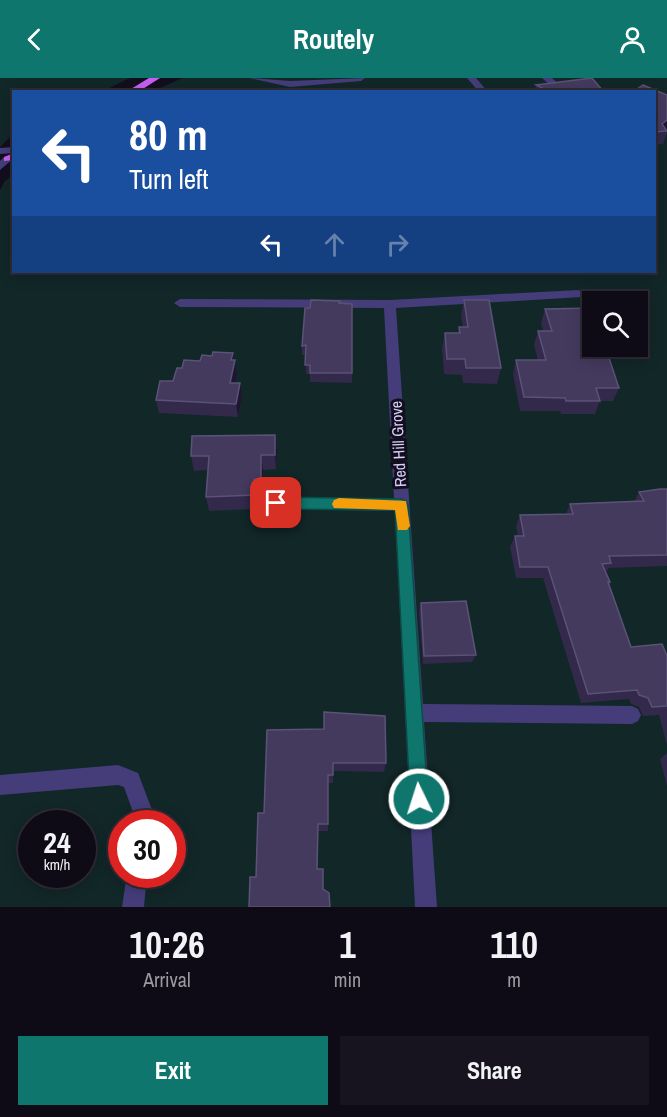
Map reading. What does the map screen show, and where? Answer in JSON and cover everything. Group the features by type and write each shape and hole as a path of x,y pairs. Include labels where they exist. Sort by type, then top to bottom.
{"main road":[{"path":"134,90 156,78"}],"street":[{"path":"253,78 290,84 361,78"},
{"path":"471,78 482,90"},
{"path":"546,78 560,89"},
{"path":"339,81 342,90"},
{"path":"0,151 12,155 0,167"},
{"path":"180,303 390,304 578,294"},
{"name":"Red Hill Grove","path":"390,304 426,907"},
{"path":"276,503 401,505"},
{"path":"413,713 632,715"},
{"path":"0,785 118,775 131,780 142,810"},
{"path":"133,907 135,888"}],"green space":[{"path":"0,78 130,78 105,90 12,90 12,135 0,147"},
{"path":"182,78 667,78 667,907 0,907 0,190 5,181 12,176 12,273 656,273 656,90 156,90"}],"building":[{"path":"592,78 602,90 546,90 536,85"},
{"path":"643,85 655,90 636,90"},
{"path":"656,90 667,95 667,120 662,124 667,131 656,132"},
{"path":"311,300 340,301 339,303 352,304 352,373 310,373 310,365 305,365 306,345 302,346 305,308 310,308"},
{"path":"464,300 489,300 501,368 466,368 465,359 447,359 445,333 460,333 459,327 468,327"},
{"path":"582,308 582,357 609,357 619,388 596,388 600,401 524,397 516,360 546,360 538,331 552,331 545,309"},
{"path":"213,352 233,353 231,360 235,360 230,383 240,383 236,404 156,400 160,381 173,381 177,368 182,368 184,360 200,361 202,355 212,356"},
{"path":"275,435 275,455 261,455 261,479 254,479 254,495 206,497 209,456 191,456 192,436"},
{"path":"667,489 667,555 609,556 611,563 602,564 631,647 662,644 667,656 667,706 652,707 648,698 639,695 637,690 588,694 548,567 520,567 515,536 524,536 520,515 573,514 570,504 644,501 639,492"},
{"path":"466,601 476,655 424,656 421,603"},
{"path":"324,712 385,716 386,763 333,763 333,775 328,775 328,824 318,824 317,869 323,869 323,889 329,893 330,907 249,907 250,877 256,877 258,813 264,813 267,730 324,729"}],"slow traffic":[{"path":"339,504 401,505 403,526"}],"route":[{"path":"276,503 401,505 419,799"}]}
